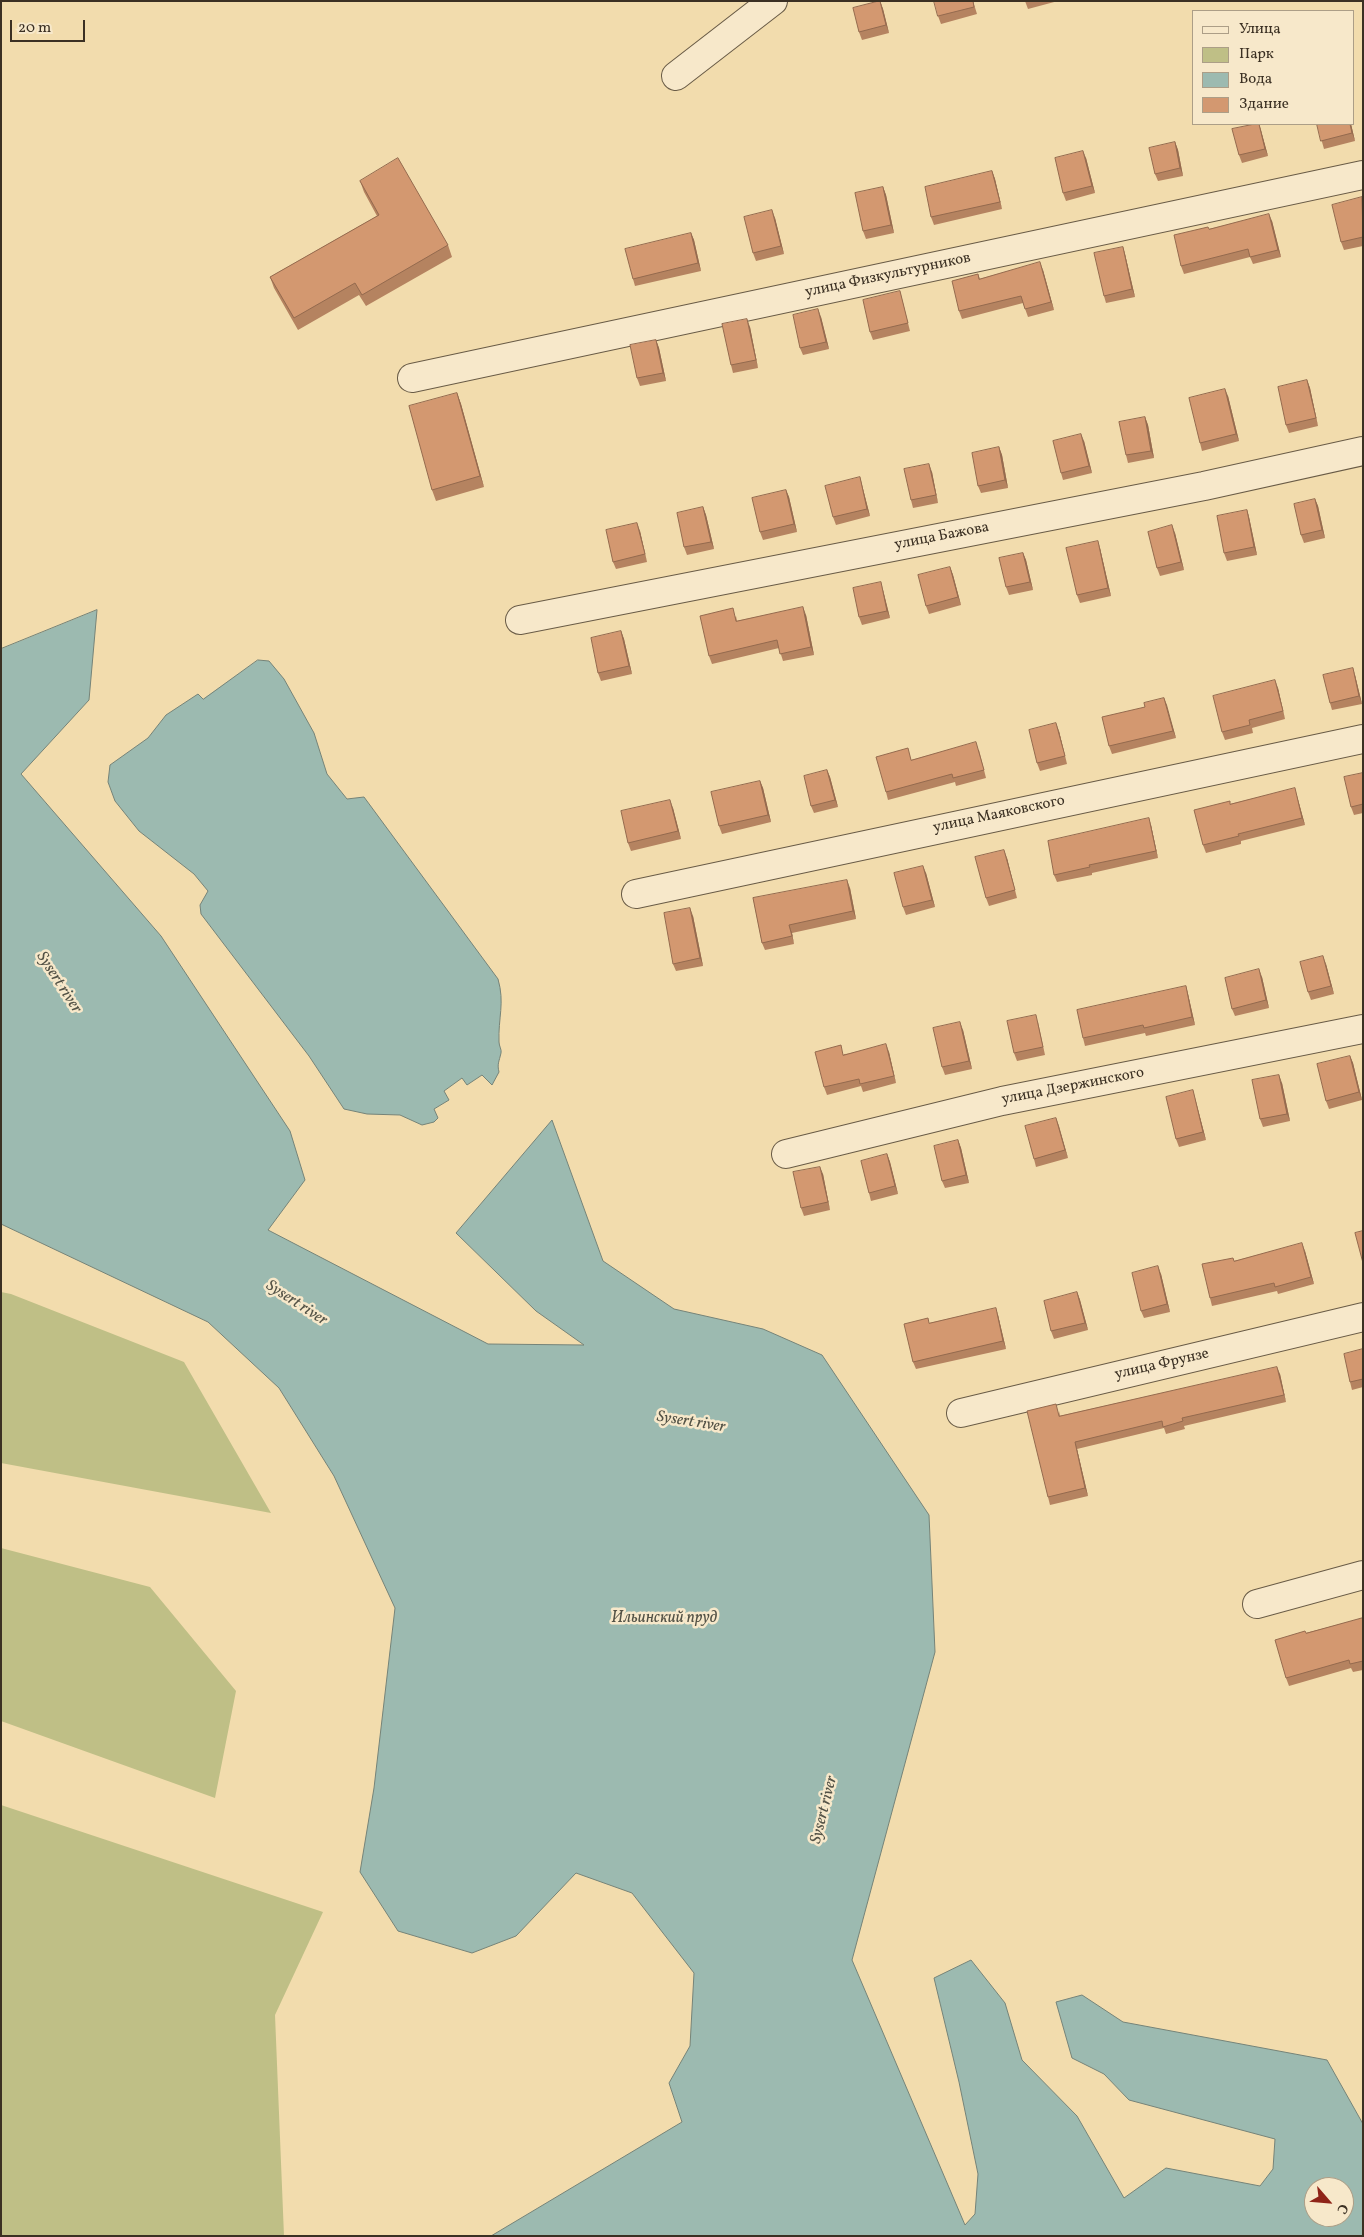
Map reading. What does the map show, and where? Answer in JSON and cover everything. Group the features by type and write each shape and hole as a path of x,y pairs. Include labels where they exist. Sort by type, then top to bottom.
{"street":[{"path":"676,76 772,1"},
{"name":"улица Физкультурников","path":"412,378 1363,175"},
{"name":"улица Бажова","path":"520,620 1204,486 1363,451"},
{"name":"улица Маяковского","path":"636,894 1363,739"},
{"name":"улица Дзержинского","path":"786,1154 1002,1101 1363,1029"},
{"name":"улица Фрунзе","path":"961,1413 1363,1317"},
{"path":"1257,1604 1363,1575"}],"green space":[{"path":"1,1292 11,1294 184,1362 271,1513 1,1463"},
{"path":"1,1548 150,1587 236,1691 215,1798 1,1721"},
{"path":"1,1805 323,1912 275,2015 284,2236 1,2236"}],"water":[{"name":"Ильинский пруд","path":"97,610 89,700 21,774 161,936 290,1131 305,1180 268,1230 488,1344 584,1345 536,1311 456,1233 552,1120 603,1261 674,1309 763,1329 822,1355 929,1515 935,1652 852,1960 965,2225 975,2214 978,2174 959,2082 934,1978 971,1960 1005,2003 1022,2060 1077,2116 1124,2198 1166,2168 1260,2186 1273,2169 1275,2139 1129,2100 1104,2074 1072,2058 1056,2002 1082,1995 1123,2022 1327,2060 1363,2124 1363,2236 491,2236 682,2122 669,2083 690,2046 694,1973 632,1893 576,1873 516,1936 472,1953 398,1931 360,1872 374,1788 395,1608 334,1476 279,1388 208,1322 1,1224 1,649"},
{"path":"258,660 269,661 284,679 314,733 327,774 347,799 364,797 498,979 501,996 499,1072 492,1085 482,1075 467,1085 462,1078 444,1091 449,1100 434,1109 438,1118 434,1122 422,1125 400,1115 367,1114 344,1109 309,1056 201,914 200,905 208,891 194,874 139,831 115,801 108,782 110,765 148,738 166,715 198,694 203,699"}],"building":[{"path":"880,1 886,25 859,32 853,8"},
{"path":"934,1 973,1 974,7 938,16"},
{"path":"1259,125 1265,149 1239,155 1232,129"},
{"path":"1317,125 1350,125 1352,133 1321,141"},
{"path":"1175,142 1180,168 1155,174 1149,148"},
{"path":"1083,151 1092,186 1063,193 1055,158"},
{"path":"398,158 448,245 362,295 355,283 294,318 270,277 379,215 360,181"},
{"path":"992,171 1000,202 931,217 925,187"},
{"path":"883,187 891,225 863,231 855,193"},
{"path":"1362,197 1363,237 1341,242 1332,205"},
{"path":"772,210 781,246 753,253 744,217"},
{"path":"1269,214 1278,250 1250,257 1248,249 1181,266 1174,235 1208,227 1209,229"},
{"path":"691,233 698,263 633,279 625,249"},
{"path":"1123,247 1132,289 1104,296 1094,253"},
{"path":"1040,262 1051,302 1025,309 1021,296 959,311 952,281 978,274 979,279"},
{"path":"900,291 908,323 870,332 863,300"},
{"path":"818,309 826,342 800,348 793,315"},
{"path":"747,319 756,360 731,365 722,324"},
{"path":"656,340 663,373 637,378 630,345"},
{"path":"1307,380 1316,418 1286,425 1278,387"},
{"path":"1225,389 1236,434 1200,443 1189,398"},
{"path":"457,393 480,476 432,490 409,406"},
{"path":"1145,417 1151,451 1126,455 1119,422"},
{"path":"1081,434 1089,466 1061,473 1053,441"},
{"path":"999,447 1005,480 978,486 972,453"},
{"path":"929,464 936,495 911,500 904,469"},
{"path":"860,477 867,509 833,517 825,486"},
{"path":"786,490 794,524 760,532 752,498"},
{"path":"1315,499 1322,530 1301,535 1294,504"},
{"path":"703,507 711,542 684,547 677,513"},
{"path":"1247,510 1254,547 1224,553 1217,516"},
{"path":"637,523 645,554 613,562 606,530"},
{"path":"1172,525 1181,562 1157,568 1148,532"},
{"path":"1098,541 1108,588 1077,595 1066,548"},
{"path":"1023,553 1030,582 1006,587 999,558"},
{"path":"950,567 958,597 926,606 918,575"},
{"path":"881,582 887,611 859,617 853,588"},
{"path":"803,607 811,647 780,654 777,640 709,656 700,616 733,608 736,621"},
{"path":"621,631 629,666 598,673 591,638"},
{"path":"1353,668 1359,696 1330,703 1323,675"},
{"path":"1275,680 1283,711 1249,720 1250,725 1222,732 1213,696"},
{"path":"1164,698 1173,731 1109,746 1102,717 1145,707 1144,703"},
{"path":"1056,723 1065,756 1037,763 1029,730"},
{"path":"976,742 984,770 953,778 952,774 886,792 876,757 908,748 911,760"},
{"path":"827,770 835,800 811,806 804,776"},
{"path":"1363,773 1363,804 1351,807 1344,777"},
{"path":"760,781 768,815 719,826 711,792"},
{"path":"1295,788 1302,818 1203,845 1194,810 1230,801 1230,804"},
{"path":"670,800 678,831 628,843 621,811"},
{"path":"1149,818 1156,851 1089,865 1090,867 1054,875 1048,841"},
{"path":"1004,850 1015,890 986,898 975,857"},
{"path":"923,866 932,900 903,907 894,873"},
{"path":"847,880 853,911 789,925 792,936 762,943 753,898"},
{"path":"690,908 700,958 673,964 664,913"},
{"path":"1323,956 1331,986 1308,992 1300,962"},
{"path":"1259,969 1266,1000 1232,1009 1225,978"},
{"path":"1186,986 1192,1017 1144,1028 1143,1025 1083,1038 1077,1010"},
{"path":"1036,1015 1043,1047 1014,1053 1007,1021"},
{"path":"960,1022 969,1061 942,1067 933,1028"},
{"path":"886,1044 894,1076 860,1084 859,1079 824,1087 815,1052 841,1045 843,1055"},
{"path":"1350,1056 1359,1092 1326,1101 1317,1064"},
{"path":"1279,1075 1287,1114 1260,1119 1252,1080"},
{"path":"1193,1090 1203,1132 1176,1139 1166,1097"},
{"path":"1056,1118 1065,1150 1034,1159 1025,1126"},
{"path":"958,1140 966,1175 942,1181 934,1146"},
{"path":"887,1154 895,1186 869,1193 861,1161"},
{"path":"820,1167 828,1202 801,1208 793,1172"},
{"path":"1363,1231 1363,1263 1355,1233"},
{"path":"1302,1243 1311,1277 1275,1287 1274,1283 1210,1298 1202,1264 1233,1258 1234,1261"},
{"path":"1158,1266 1167,1304 1141,1311 1132,1273"},
{"path":"1077,1292 1085,1323 1051,1331 1044,1301"},
{"path":"996,1308 1003,1341 913,1362 904,1324 928,1318 929,1323"},
{"path":"1363,1349 1363,1379 1350,1382 1344,1354"},
{"path":"1277,1367 1284,1395 1182,1418 1183,1421 1163,1427 1162,1421 1075,1442 1085,1488 1048,1497 1027,1411 1056,1404 1059,1416"},
{"path":"1363,1618 1363,1661 1350,1664 1349,1660 1286,1678 1275,1640"}],"water label":[{"name":"Sysert river","path":"58,983"},
{"name":"Sysert river","path":"296,1304"},
{"name":"Sysert river","path":"691,1423"},
{"name":"Sysert river","path":"825,1810"}]}
